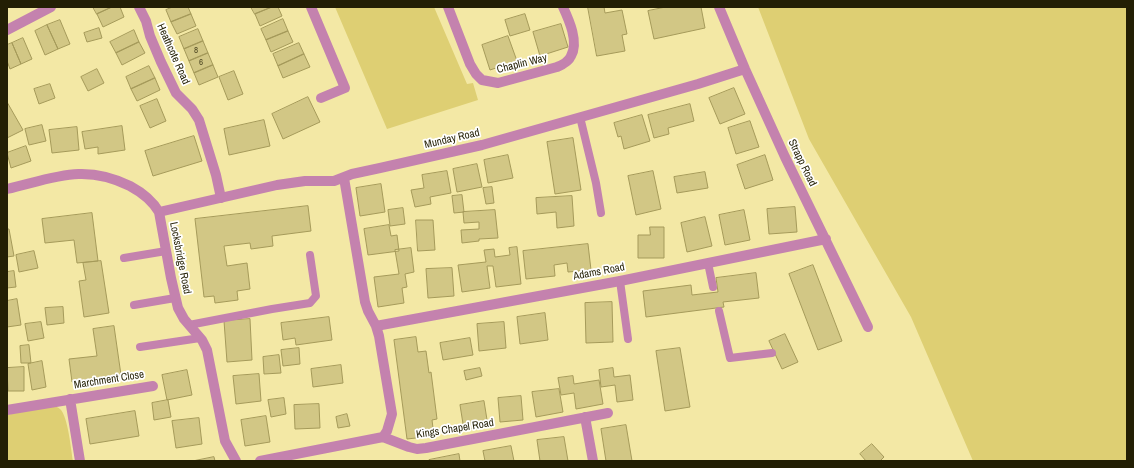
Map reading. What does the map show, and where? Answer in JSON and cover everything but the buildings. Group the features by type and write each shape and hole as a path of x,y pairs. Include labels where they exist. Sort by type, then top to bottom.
{"street":[{"path":"7,30 52,7"},
{"name":"Heathcote Road","path":"139,7 146,21 150,36 161,62 176,93 192,109 199,120 216,175 221,198"},
{"path":"311,7 345,88 321,98"},
{"name":"Chaplin Way","path":"448,7 470,64 476,74 482,80 498,83 557,67 563,64 571,56 574,48 573,36 563,7"},
{"name":"Strapp Road","path":"719,7 785,157 868,327"},
{"name":"Munday Road","path":"159,212 277,185 306,181 334,181 380,168 482,145 698,84 745,69"},
{"name":"Locksbridge Road","path":"7,189 70,174 93,174 118,180 140,191 155,205 159,212 175,298 184,319 190,324 207,350 225,440 236,461"},
{"path":"260,461 382,437 387,431 392,414 382,350 376,326 365,302 344,178"},
{"name":"Adams Road","path":"376,326 620,281 826,239"},
{"name":"Marchment Close","path":"7,410 153,386"},
{"name":"Marchment Close","path":"70,399 80,461"},
{"name":"Kings Chapel Road","path":"382,437 417,449 608,413"},
{"path":"585,417 593,461"}],"lane":[{"path":"580,117 596,183 601,213"},
{"path":"124,258 166,251"},
{"path":"190,324 272,308 310,303 316,296 310,255"},
{"path":"708,263 713,287"},
{"path":"620,281 628,339"},
{"path":"134,305 175,298"},
{"path":"719,311 730,358 772,353"},
{"path":"140,347 200,338"}],"shaded area":[{"path":"335,7 434,7 467,84 473,83 478,100 387,129"},
{"path":"758,7 1127,7 1127,461 973,461 911,317 809,139"},
{"path":"52,405 60,409 63,413 69,434 73,461 7,461 7,415"}]}
